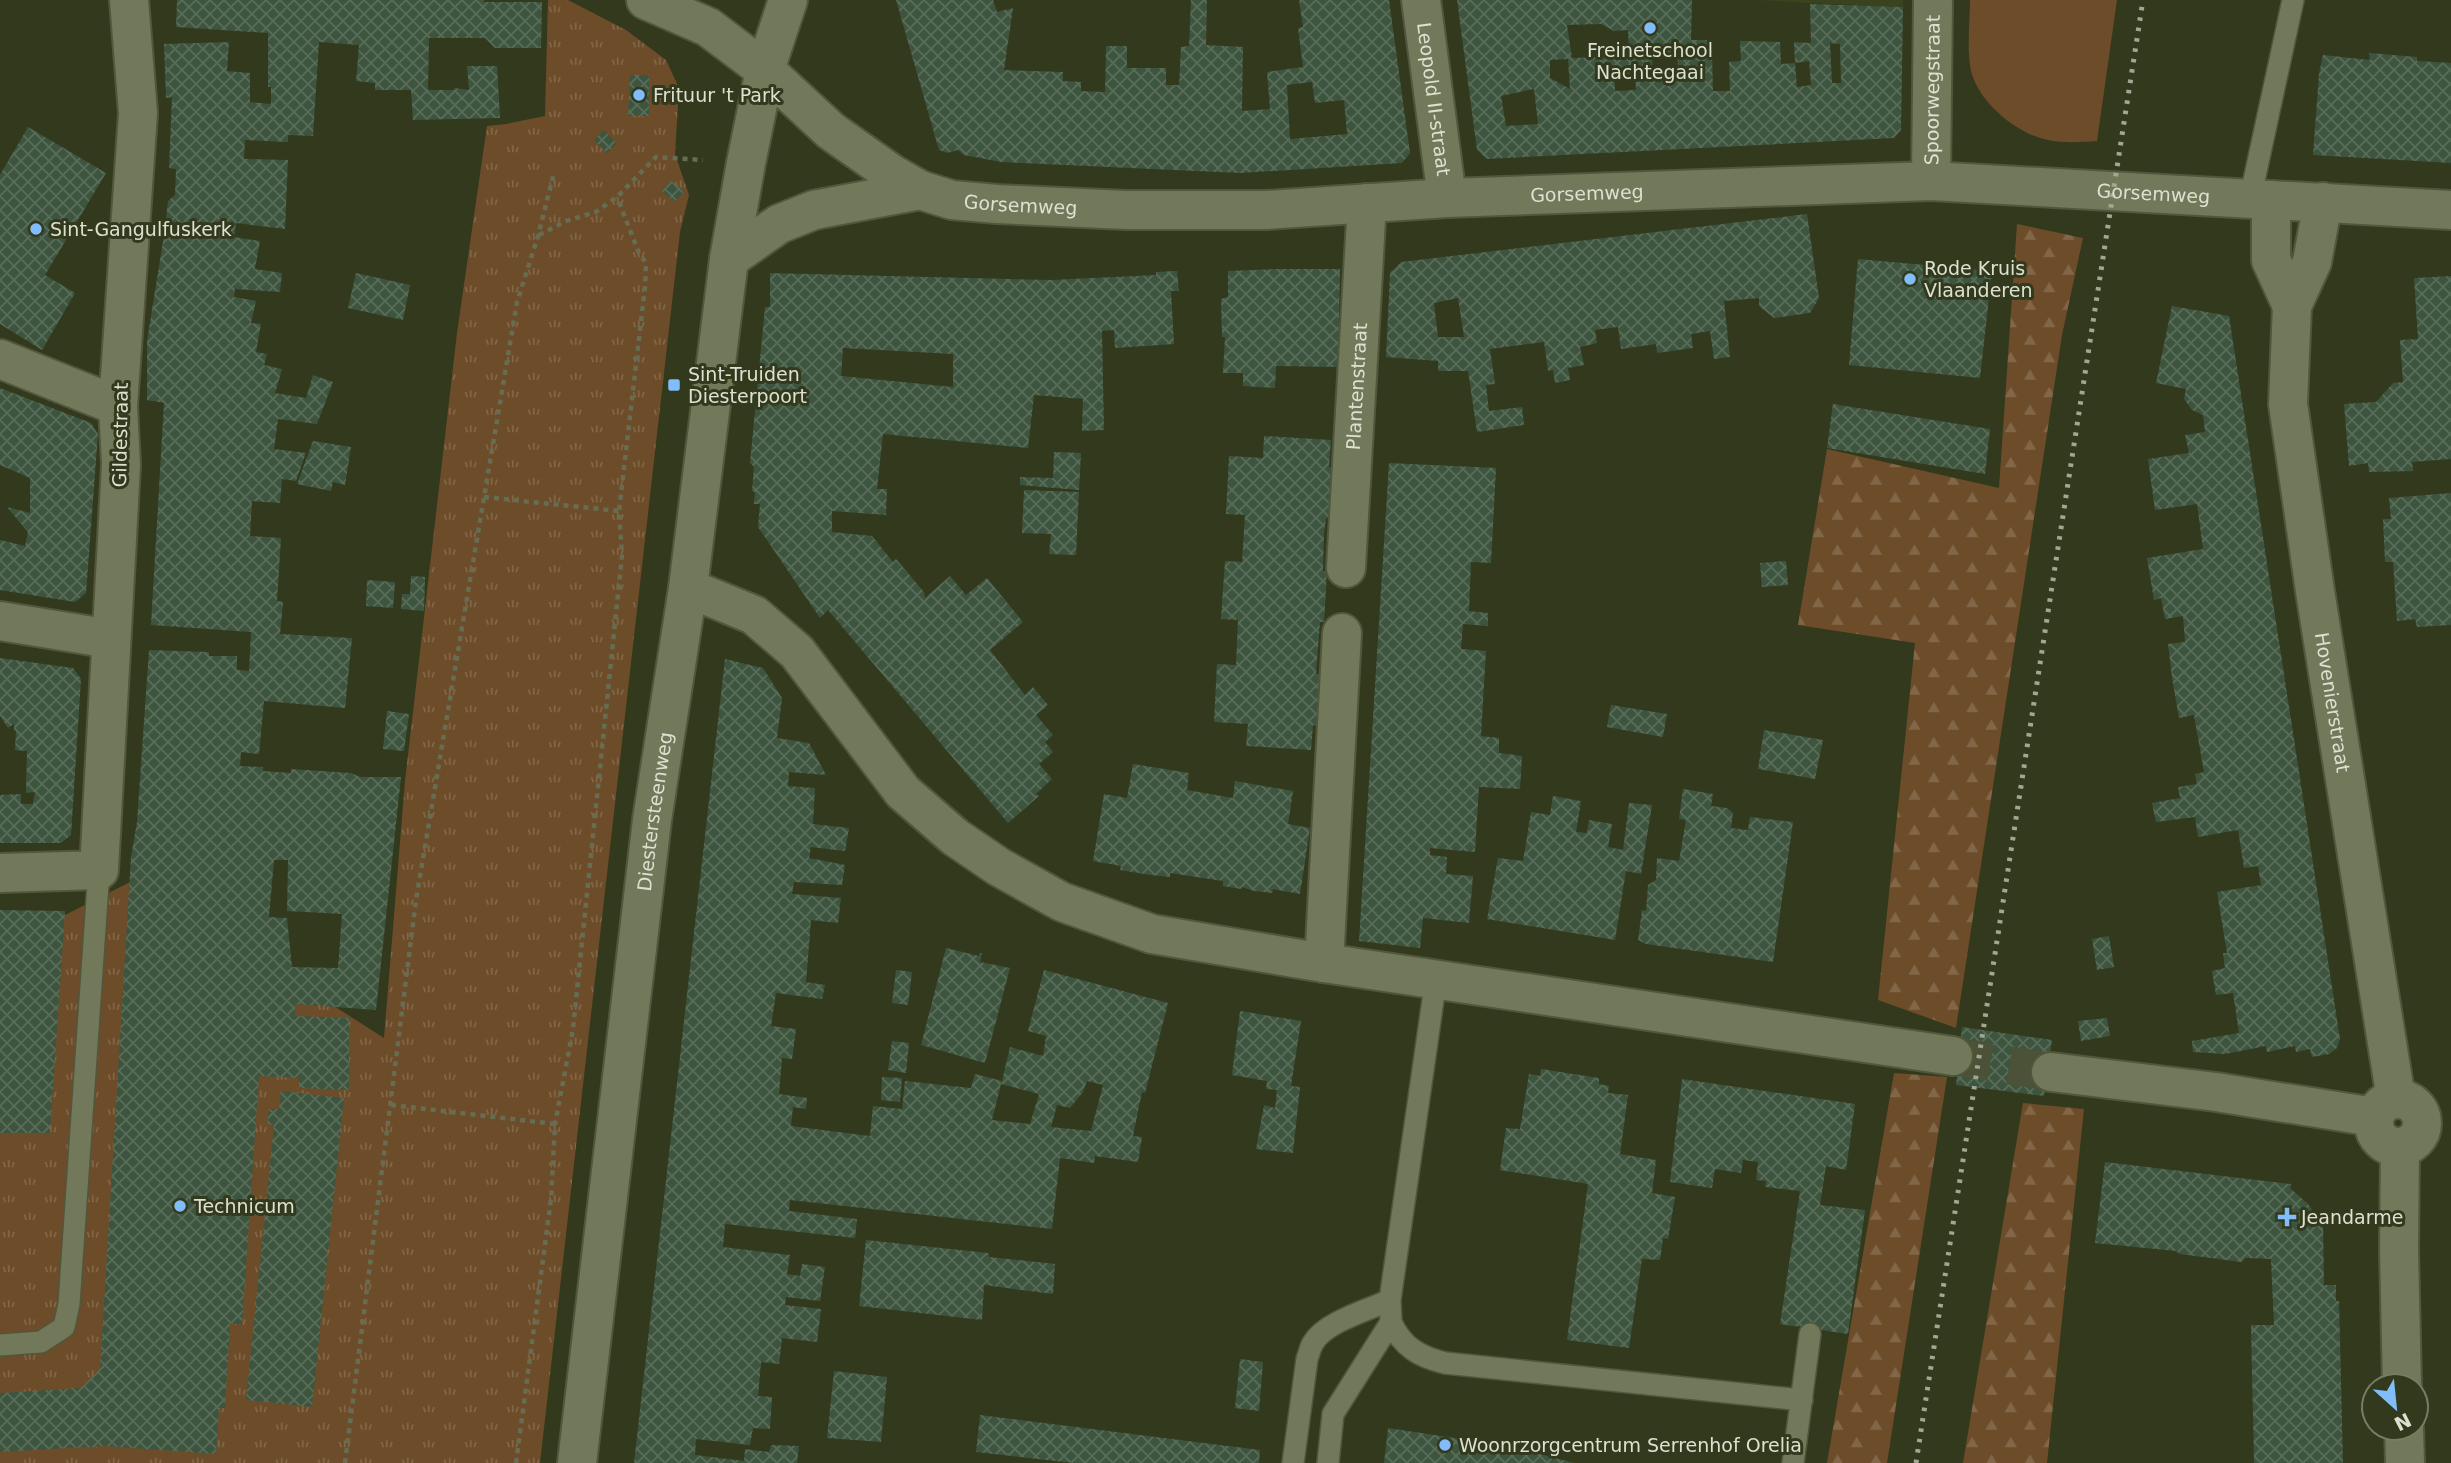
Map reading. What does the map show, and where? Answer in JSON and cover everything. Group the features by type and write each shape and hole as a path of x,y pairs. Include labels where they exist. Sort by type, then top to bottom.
{"street":[{"name":"Gildestraat","path":"99,870 121,465 118,406 138,113 129,0"},
{"name":"Gorsemweg","path":"646,0 708,27 765,70 831,131 892,174 920,190 952,200 1126,209 1267,210 1447,198 1931,181 2451,210"},
{"name":"Diestersteenweg","path":"577,1463 652,820 688,587 729,259 765,70 788,0"},
{"name":"Leopold II-straat","path":"1421,0 1447,198"},
{"name":"Spoorwegstraat","path":"1931,181 1933,0"},
{"path":"729,259 779,224 814,211 920,190"},
{"name":"Hovenierstraat","path":"2261,200 2271,260 2292,306"},
{"name":"Hovenierstraat","path":"2323,202 2312,262 2292,306 2288,404 2385,1108"},
{"name":"Plantenstraat","path":"1346,568 1367,203"},
{"path":"0,359 118,406"},
{"path":"688,587 754,615 797,652 903,792 955,837 999,867 1062,902 1152,934 1324,963 1953,1056"},
{"path":"0,621 111,639"},
{"path":"1324,963 1342,634"},
{"path":"0,873 99,870"},
{"path":"2051,1072 2216,1092 2385,1108 2411,1102 2421,1114 2424,1137 2399,1250 2402,1372"},
{"path":"2404,1442 2405,1463"}],"lane":[{"path":"2261,200 2292,0"},
{"path":"0,1345 41,1342 64,1327 69,1304 99,870"},
{"path":"1436,979 1390,1300 1391,1322 1405,1346 1429,1360 1446,1363 1802,1400"},
{"path":"1293,1463 1307,1359 1313,1343 1323,1332 1341,1321 1390,1300"},
{"path":"1328,1463 1333,1414 1391,1322"},
{"path":"1793,1463 1810,1334"}],"path":[{"path":"538,236 566,221 596,212 617,197 656,158 746,163"},
{"path":"345,1463 416,900 517,302 554,173"},
{"path":"516,1463 551,1199 555,1124 573,1029 593,846 622,555 619,511 646,263 639,253 617,197"},
{"path":"484,497 619,511"},
{"path":"391,1105 555,1124"}],"shaded area":[{"path":"1756,0 1903,0 1903,7 1809,3"}],"green space":[{"path":"548,0 568,0 626,30 666,60 679,88 675,154 689,195 680,232 540,1463 0,1463 0,948 140,877 232,941 384,1038 405,781 457,333 487,126 545,116"},
{"path":"1970,0 2117,0 2097,141 2064,142 2040,138 2013,124 1989,103 1973,78 1970,65"},
{"path":"2017,224 2083,238 2062,335 1956,1028 1878,1000 1915,643 1798,625 1827,449 1999,488"},
{"path":"1894,1073 1947,1077 1887,1463 1827,1463"},
{"path":"2023,1103 2084,1109 2047,1463 1963,1463"}],"building":[{"path":"177,0 542,2 541,48 495,48 485,38 429,38 428,90 469,90 467,66 497,66 500,118 413,120 411,90 375,90 375,83 356,81 359,45 319,42 313,136 288,135 288,142 245,140 244,159 288,160 285,229 236,223 234,237 260,241 255,269 282,273 280,292 235,289 234,297 256,301 251,323 261,324 256,352 267,354 264,365 282,369 275,393 306,398 313,375 333,382 317,424 278,419 274,449 306,453 296,481 282,479 280,503 252,501 250,536 281,538 277,601 283,602 280,634 352,638 345,708 264,701 259,754 241,752 240,766 263,767 263,771 291,773 291,769 351,773 360,777 401,777 376,1010 295,1004 295,1016 349,1018 349,1090 299,1088 299,1078 259,1076 242,1325 230,1323 225,1408 219,1408 216,1454 105,1446 0,1452 0,1393 81,1388 100,1369 131,857 137,822 149,650 237,656 237,670 249,671 251,632 151,625 164,403 147,400 147,341 168,201 175,195 176,169 169,168 172,97 166,98 164,44 229,42 227,71 250,73 250,102 271,104 271,87 268,87 268,33 176,27","holes":["274,860 288,860 287,911 342,914 338,968 292,967 287,918 269,917"]},
{"path":"896,0 993,0 997,12 1013,8 1004,70 1063,72 1063,81 1081,82 1081,91 1105,92 1106,46 1127,46 1127,68 1166,68 1166,85 1179,85 1181,47 1189,46 1191,0 1207,0 1206,45 1243,47 1242,111 1270,109 1267,72 1303,67 1298,28 1303,27 1299,0 1389,0 1410,153 1402,163 1240,173 1001,162 964,155 958,150 947,153 939,150","holes":["1312,82 1315,103 1344,100 1347,134 1290,139 1287,85"]},
{"path":"1457,0 1692,0 1691,40 1709,40 1712,51 1713,91 1730,91 1729,62 1741,61 1740,41 1780,42 1781,64 1795,63 1794,42 1811,43 1810,4 1903,7 1901,130 1894,138 1487,159 1477,150","holes":["1601,24 1614,31 1628,30 1629,56 1572,58 1567,25","1830,43 1840,44 1841,83 1832,83","1677,55 1678,71 1653,73 1652,56","1568,59 1570,89 1550,78 1550,60","1809,61 1811,85 1797,87 1795,63","1635,73 1636,90 1615,91 1615,75","1534,89 1538,124 1506,126 1501,96"]},
{"path":"2369,53 2417,57 2417,61 2451,63 2451,163 2313,155 2323,55 2370,60"},
{"name":"Frituur 't Park","path":"630,75 649,75 649,116 628,116"},
{"name":"Sint-Gangulfuskerk","path":"28,127 106,173 45,275 75,293 42,350 0,324 0,175"},
{"path":"603,130 617,143 607,153 594,140"},
{"path":"671,181 684,191 675,202 662,191"},
{"path":"1807,214 1819,298 1810,313 1774,318 1759,306 1759,298 1724,301 1730,357 1714,359 1710,331 1691,334 1693,348 1657,353 1656,344 1621,349 1618,327 1595,330 1597,343 1580,347 1584,365 1568,368 1570,380 1555,383 1553,370 1548,371 1544,342 1490,349 1495,384 1486,385 1489,411 1522,407 1524,425 1477,432 1468,371 1438,371 1438,361 1386,357 1390,273 1401,262","holes":["1458,298 1464,337 1438,337 1434,303"]},
{"path":"1858,259 1992,271 1980,378 1849,365"},
{"path":"1340,269 1338,367 1276,366 1275,388 1243,386 1243,373 1223,373 1225,337 1222,337 1221,299 1228,297 1228,271"},
{"path":"1177,271 1179,291 1171,291 1174,344 1115,348 1114,330 1102,331 1104,430 1082,431 1083,399 1034,395 1028,448 883,434 877,489 887,489 886,515 832,511 832,532 872,536 893,562 896,559 924,592 925,598 950,576 966,595 987,578 1023,622 990,650 1025,695 1033,687 1048,705 1036,715 1053,735 1045,742 1053,752 1039,764 1052,779 1036,794 1039,796 1008,823 828,610 820,618 758,527 760,504 754,504 754,467 750,463 765,307 770,307 770,273 1051,280 1156,275 1156,272","holes":["843,348 953,354 953,387 841,376"]},
{"path":"356,273 410,285 403,320 348,308"},
{"path":"2451,276 2451,459 2412,462 2413,471 2369,472 2368,463 2349,466 2344,404 2376,402 2393,383 2403,382 2400,340 2418,339 2414,278"},
{"path":"2172,306 2229,316 2340,1039 2337,1048 2329,1054 2312,1057 2310,1049 2296,1052 2295,1046 2267,1052 2266,1046 2225,1054 2193,1052 2192,1041 2239,1033 2233,993 2216,995 2212,971 2225,968 2223,953 2227,953 2217,892 2261,885 2258,866 2244,868 2238,830 2198,837 2195,817 2156,822 2152,803 2180,798 2178,787 2197,784 2195,774 2204,772 2194,715 2179,718 2172,678 2168,644 2185,642 2183,616 2165,619 2161,598 2154,600 2147,558 2203,549 2197,504 2155,510 2148,459 2189,453 2185,435 2205,432 2203,415 2192,410 2184,399 2186,389 2156,383"},
{"path":"0,388 91,423 98,434 86,593 75,602 0,590 0,540 25,546 28,532 7,507 30,513 30,478 0,465"},
{"path":"1833,404 1990,429 1985,474 1827,448"},
{"path":"1264,436 1331,440 1329,467 1333,468 1330,518 1326,518 1324,533 1323,571 1327,571 1324,622 1320,622 1316,674 1320,675 1317,726 1313,725 1311,750 1246,746 1248,724 1214,722 1217,664 1236,665 1238,620 1221,619 1225,561 1242,562 1245,515 1226,514 1229,456 1263,458"},
{"path":"313,441 351,447 345,485 333,482 331,491 297,484"},
{"path":"1054,452 1081,453 1079,490 1020,485 1020,477 1053,478"},
{"path":"1389,463 1496,468 1491,563 1471,562 1469,611 1488,613 1488,626 1463,624 1461,649 1486,651 1481,736 1499,738 1499,753 1522,756 1520,789 1479,787 1475,852 1430,848 1430,855 1447,857 1446,874 1473,876 1469,923 1423,918 1420,948 1359,941"},
{"path":"1024,490 1079,492 1076,555 1049,554 1051,534 1022,533"},
{"path":"2451,493 2451,625 2417,627 2415,619 2397,621 2393,562 2385,562 2383,519 2391,519 2389,498"},
{"path":"1786,561 1788,585 1762,587 1760,563"},
{"path":"411,576 425,577 424,611 401,609 402,594 410,594"},
{"path":"367,580 395,582 393,608 366,606"},
{"path":"0,658 73,668 81,679 71,835 61,843 0,843 0,795 21,794 21,804 33,804 35,792 26,793 27,751 15,750 14,724 8,728 0,716"},
{"path":"725,659 763,668 782,698 777,738 809,743 826,775 789,772 788,786 815,788 813,824 849,828 845,851 811,847 809,858 845,865 842,885 794,882 792,894 841,898 838,923 811,920 806,982 825,985 822,999 776,993 771,1026 796,1029 792,1059 782,1058 779,1094 807,1098 806,1109 793,1107 791,1126 870,1136 873,1106 902,1109 905,1081 971,1088 975,1074 1002,1081 1010,1047 1043,1056 1046,1036 1028,1031 1044,970 1168,1003 1145,1093 1142,1092 1133,1136 1142,1137 1138,1162 1095,1156 1094,1163 1060,1158 1052,1229 790,1200 789,1211 857,1219 855,1238 725,1224 723,1247 790,1255 787,1274 800,1276 802,1264 825,1267 820,1301 786,1297 785,1305 821,1309 817,1342 782,1338 779,1364 761,1362 758,1396 772,1397 770,1429 753,1428 750,1445 696,1439 695,1455 744,1461 745,1449 769,1452 771,1445 799,1446 797,1463 634,1463","holes":["1087,1081 1103,1085 1091,1131 1051,1127 1057,1105 1070,1108 1083,1092","1001,1084 1039,1094 1030,1124 992,1120"]},
{"path":"1611,705 1667,714 1663,737 1607,727"},
{"path":"387,711 409,714 404,751 383,749"},
{"path":"1764,730 1823,740 1815,779 1758,769"},
{"path":"1133,764 1189,773 1187,790 1233,798 1235,781 1293,791 1288,824 1310,828 1300,894 1273,889 1272,893 1242,887 1241,889 1223,886 1223,881 1170,873 1170,877 1151,875 1120,870 1121,866 1093,861 1104,794 1127,798"},
{"path":"1683,789 1713,794 1711,806 1727,808 1733,813 1731,828 1748,830 1750,817 1793,822 1773,962 1646,944 1638,940 1642,910 1646,911 1648,885 1656,880 1657,858 1679,861 1686,820 1679,819"},
{"path":"1553,796 1581,801 1576,832 1587,833 1589,820 1612,824 1608,847 1623,850 1629,803 1652,805 1641,874 1626,871 1615,940 1487,919 1498,858 1523,861 1531,812 1550,815"},
{"path":"0,910 65,911 50,1133 0,1133"},
{"path":"2109,936 2114,967 2097,970 2092,939"},
{"path":"946,948 979,956 982,953 980,962 1010,968 985,1063 921,1045"},
{"path":"896,970 912,972 908,1005 892,1003"},
{"path":"1240,1011 1301,1021 1291,1086 1300,1087 1293,1153 1256,1149 1264,1105 1275,1108 1277,1090 1266,1089 1267,1081 1232,1075"},
{"path":"2107,1018 2110,1036 2081,1041 2078,1021"},
{"path":"1962,1027 2052,1040 2044,1096 1956,1085"},
{"path":"892,1041 909,1043 906,1073 888,1070"},
{"path":"1541,1069 1599,1078 1599,1084 1609,1086 1608,1093 1628,1095 1620,1154 1656,1160 1652,1193 1675,1197 1668,1239 1663,1238 1660,1260 1642,1259 1629,1348 1567,1340 1588,1184 1500,1170 1506,1128 1520,1129 1529,1074 1540,1076"},
{"path":"882,1077 902,1078 900,1102 881,1100"},
{"path":"1682,1079 1855,1104 1846,1170 1826,1166 1820,1205 1865,1210 1848,1334 1780,1324 1800,1191 1765,1187 1766,1181 1756,1180 1758,1162 1743,1160 1741,1173 1715,1169 1712,1188 1670,1182"},
{"path":"281,1091 344,1098 312,1407 246,1400 274,1125 267,1124 269,1109 279,1109"},
{"path":"2105,1162 2291,1184 2290,1188 2308,1204 2319,1220 2323,1220 2324,1285 2336,1285 2336,1301 2339,1301 2343,1463 2254,1463 2251,1325 2274,1325 2271,1259 2246,1258 2241,1262 2180,1254 2176,1251 2095,1243"},
{"path":"866,1240 988,1253 989,1257 1055,1264 1053,1294 984,1285 982,1320 859,1306"},
{"path":"1240,1359 1263,1362 1259,1411 1235,1408"},
{"path":"834,1371 887,1377 881,1442 827,1438"},
{"path":"980,1415 1260,1450 1259,1463 1073,1463 976,1452"},
{"name":"Woonrzorgcentrum Serrenhof Orelia","path":"1388,1428 1514,1447 1574,1463 1384,1463"}],"tunnel":[{"path":"1953,1056 2051,1072"}],"railway":[{"path":"1916,1463 2143,0"}],"place":[{"name":"Freinetschool Nachtegaai","path":"1650,28"},
{"name":"Frituur 't Park","path":"639,95"},
{"name":"Sint-Gangulfuskerk","path":"36,229"},
{"name":"Rode Kruis Vlaanderen","path":"1910,279"},
{"name":"Sint-Truiden Diesterpoort","path":"674,385"},
{"name":"Technicum","path":"180,1206"},
{"name":"Jeandarme","path":"2287,1217"},
{"name":"Woonrzorgcentrum Serrenhof Orelia","path":"1445,1445"}]}
